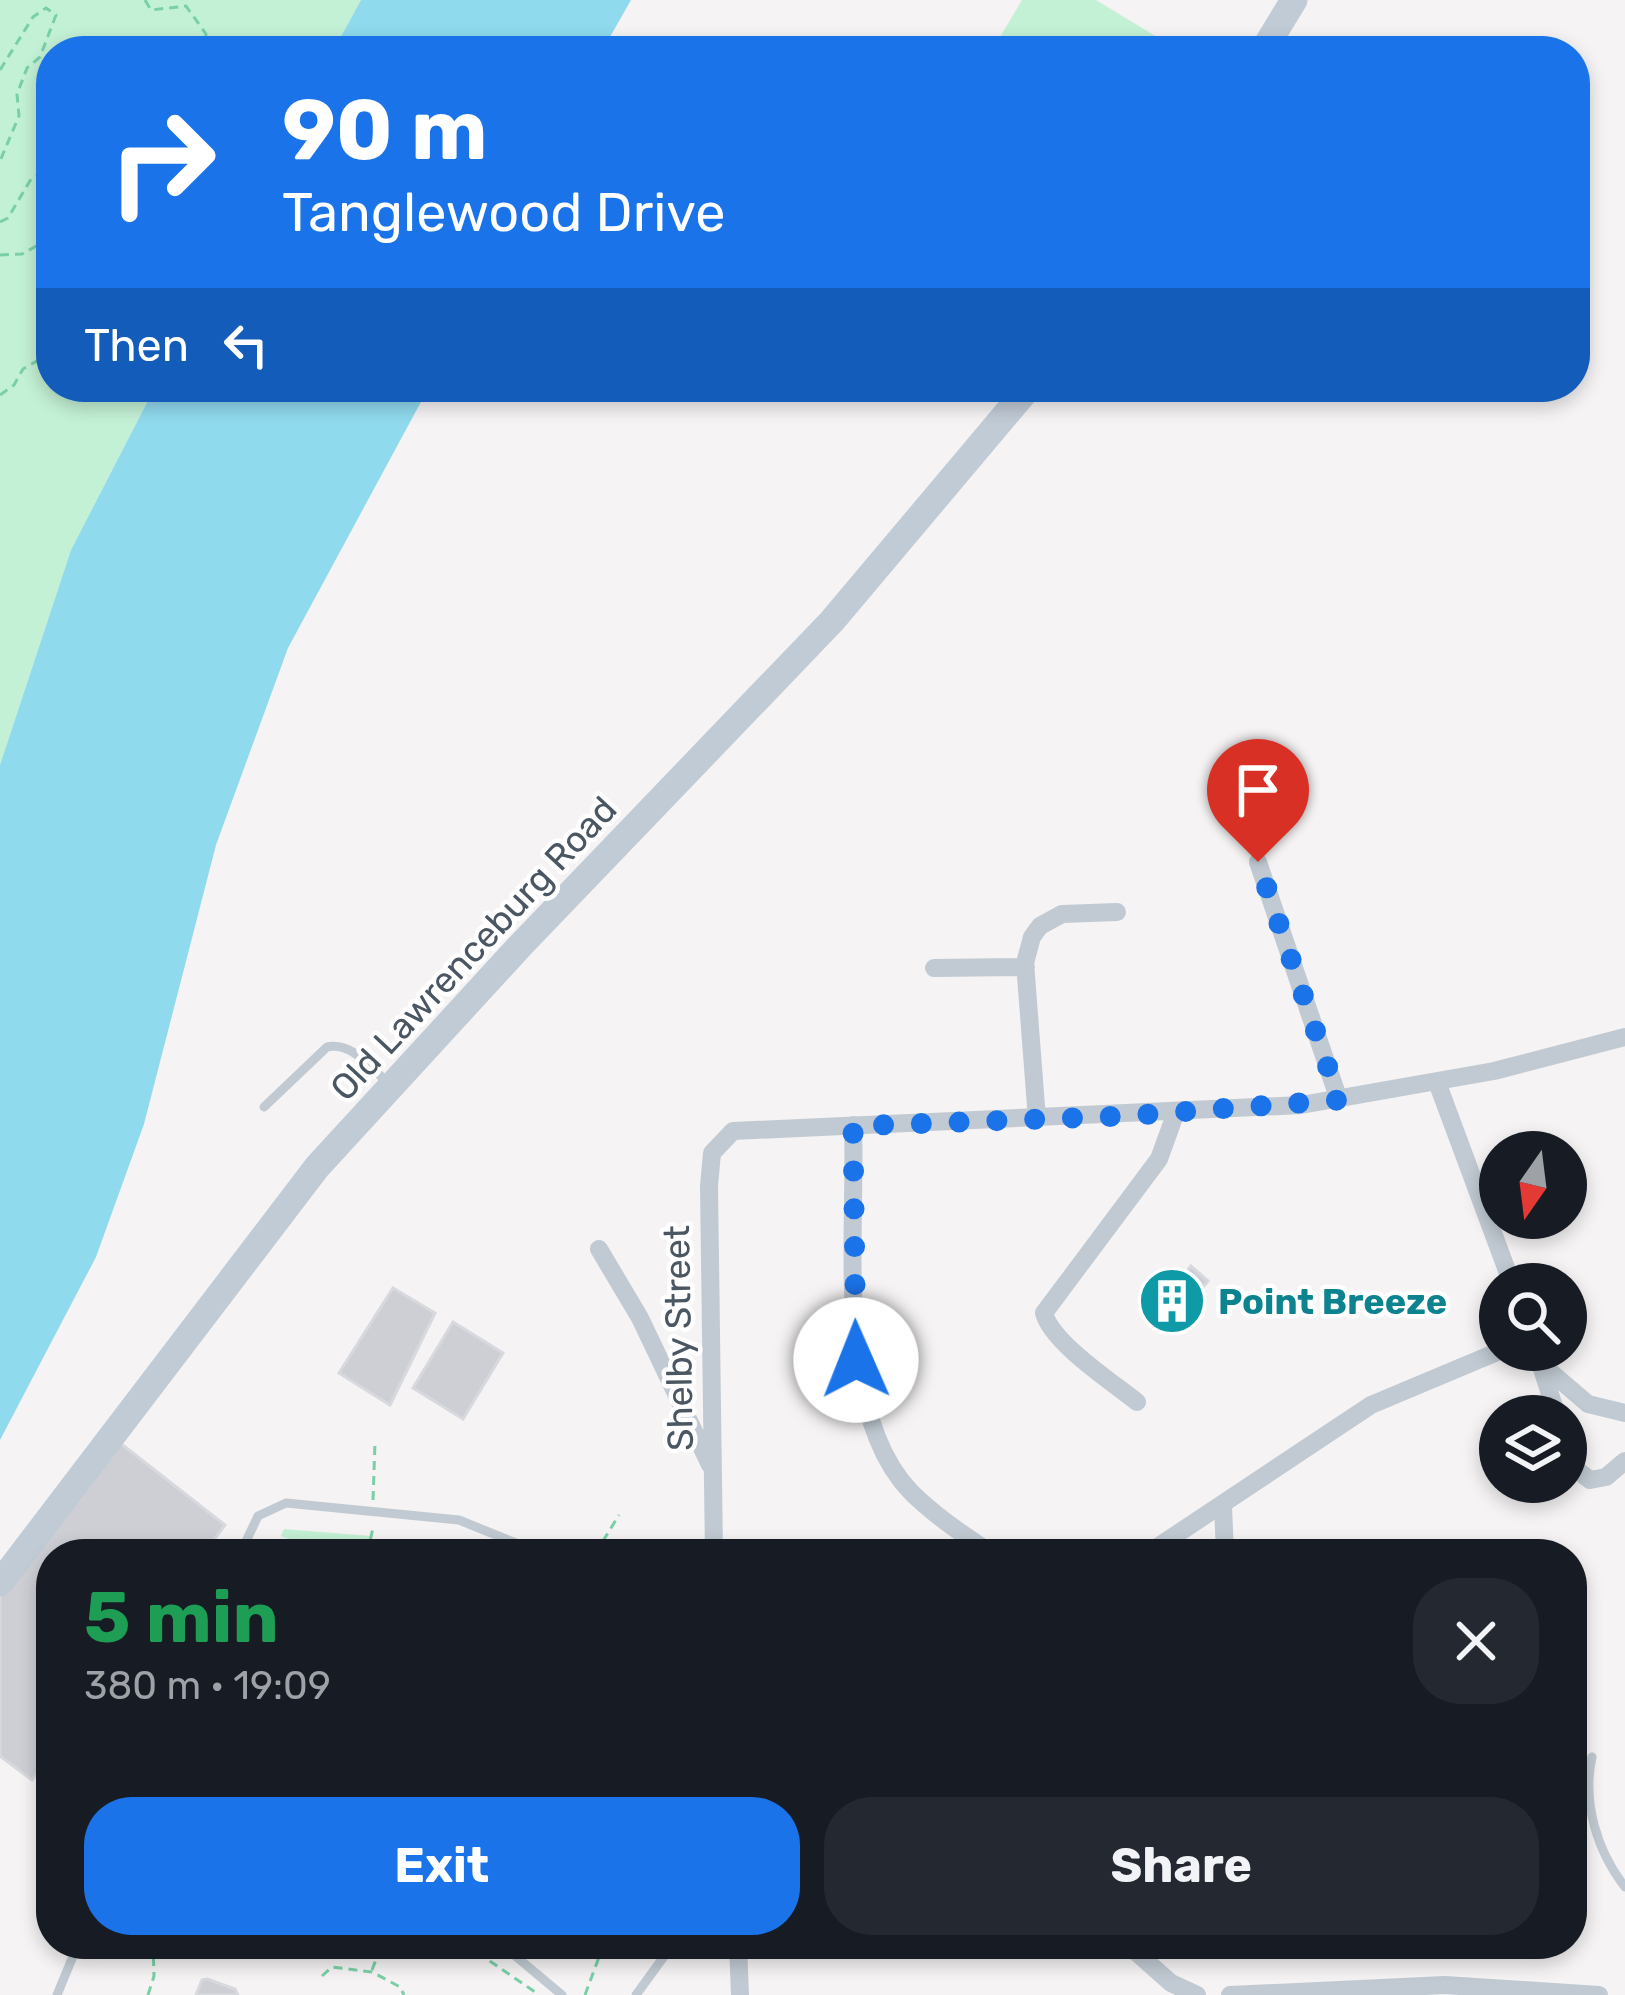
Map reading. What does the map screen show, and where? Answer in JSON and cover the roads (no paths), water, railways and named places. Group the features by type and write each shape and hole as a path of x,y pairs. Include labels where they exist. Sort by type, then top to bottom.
{"main road":[{"path":"1272,36 1294,0"},
{"name":"Old Lawrenceburg Road","path":"0,1583 317,1167 832,622 1016,402"}],"street":[{"path":"1258,862 1339,1100"},
{"path":"1037,1119 1026,968 1032,937 1050,919 1117,912"},
{"path":"934,968 1026,968"},
{"path":"972,1539 910,1491 869,1422 856,1360 853,1126 1339,1100 1572,1054 1625,1037"},
{"path":"1437,1082 1504,1263"},
{"path":"1137,1402 1062,1340 1047,1324 1044,1312 1159,1159 1176,1112"},
{"name":"Shelby Street","path":"714,1539 709,1186 714,1148 733,1131 853,1126"},
{"path":"599,1249 627,1293 712,1469"},
{"path":"1168,1539 1371,1405 1479,1360"},
{"path":"1554,1371 1588,1404 1625,1413"},
{"path":"1587,1478 1606,1477 1625,1461"},
{"path":"1223,1505 1224,1539"},
{"path":"739,1959 740,1995"},
{"path":"1143,1959 1171,1983 1197,1995"},
{"path":"1230,1995 1445,1985 1599,1995"}],"lane":[{"path":"264,1107 327,1047 338,1045 352,1051 391,1086"},
{"path":"247,1539 258,1516 286,1503 459,1520 506,1539"},
{"path":"1592,1757 1588,1789 1596,1832 1625,1887"},
{"path":"57,1995 72,1959"},
{"path":"519,1959 562,1995"},
{"path":"636,1995 662,1959"}],"water":[{"path":"361,0 631,0 611,36 341,36"},
{"path":"147,402 421,402 288,648 216,845 144,1124 96,1257 0,1440 0,765 71,550"}],"place":[{"name":"Point Breeze","path":"1172,1301"}]}
